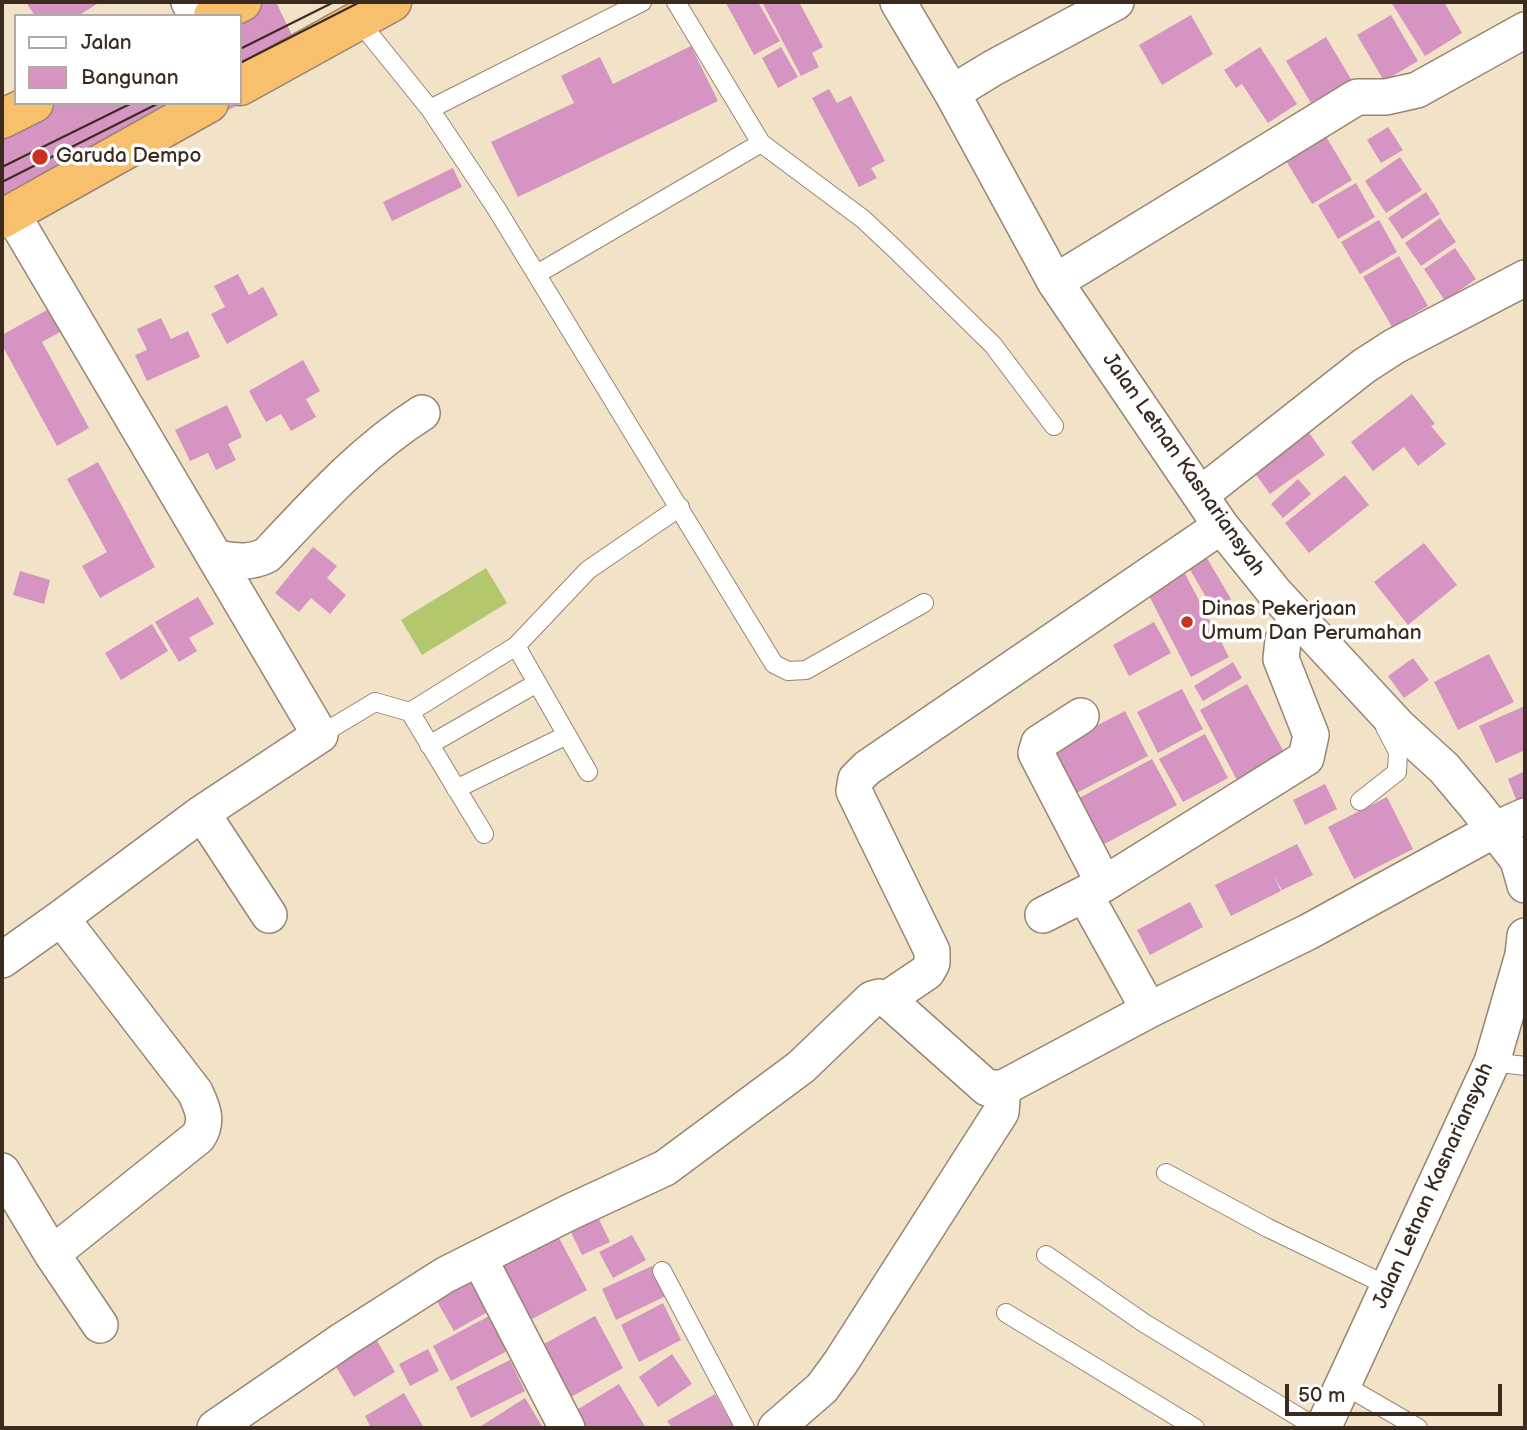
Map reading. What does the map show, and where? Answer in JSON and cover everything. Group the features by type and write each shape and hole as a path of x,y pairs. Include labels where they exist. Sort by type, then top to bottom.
{"highway":[{"path":"217,14 242,2"},
{"path":"242,85 392,2"},
{"path":"2,119 29,105"},
{"path":"7,216 205,105"}],"street":[{"name":"Jalan Letnan Kasnariansyah","path":"898,2 952,93 1055,282 1221,526 1298,619 1368,693 1444,768 1511,823 1523,867"},
{"path":"952,93 1116,2"},
{"path":"1055,282 1357,97 1394,96 1417,90 1525,30"},
{"path":"2,960 202,813 320,735 216,558 7,216"},
{"path":"1200,495 1364,366 1395,346 1525,278"},
{"path":"216,558 244,563 267,555 361,459 394,431 422,413"},
{"path":"887,999 927,972 932,963 932,951 854,791 856,779 867,768 1221,526"},
{"path":"1043,915 1094,890 1306,758 1311,735 1281,659 1283,640 1298,619"},
{"path":"1081,716 1039,743 1036,752 1094,890 1149,1010"},
{"path":"202,813 269,915"},
{"path":"215,1428 258,1416 343,1339 445,1275 665,1168 801,1067 872,999 887,999 987,1088 1003,1088 1149,1010 1308,932 1511,823"},
{"path":"52,1254 198,1137 205,1124 202,1107 195,1092 61,918"},
{"name":"Jalan Letnan Kasnariansyah","path":"1323,1428 1388,1286 1508,1064 1525,936"},
{"path":"776,1428 822,1388 841,1362 1001,1112 1003,1088"},
{"path":"2,1171 52,1254 100,1325"},
{"path":"479,1258 566,1428"}],"lane":[{"path":"430,109 642,2"},
{"path":"676,2 761,143 863,219 904,258 993,345 1054,426"},
{"path":"358,20 430,109 537,274 775,664 783,670 806,670 924,603"},
{"path":"537,274 761,143"},
{"path":"410,712 516,646 588,570 680,507"},
{"path":"516,646 588,772"},
{"path":"429,745 537,683"},
{"path":"1360,801 1396,772 1398,752 1368,693"},
{"path":"320,735 375,702 410,712 484,834"},
{"path":"456,789 567,735"},
{"path":"1166,1173 1268,1228 1388,1286"},
{"path":"1046,1255 1144,1323 1317,1428"},
{"path":"662,1271 746,1428"},
{"path":"1006,1313 1195,1428"},
{"path":"1344,1385 1418,1428"}],"green space":[{"path":"486,568 507,603 422,655 401,620"}],"building":[{"path":"26,2 100,2 81,14 34,14"},
{"path":"264,2 276,2 309,70 242,103 242,14"},
{"path":"758,2 780,41 754,55 726,3"},
{"path":"762,2 799,2 823,47 812,53 819,67 801,76"},
{"path":"1391,2 1444,2 1462,33 1425,56"},
{"path":"1191,15 1213,54 1162,85 1139,45"},
{"path":"1391,15 1418,61 1384,81 1357,35"},
{"path":"1326,37 1351,79 1311,103 1286,61"},
{"path":"691,46 718,101 518,197 491,142 574,103 561,76 600,57 613,84"},
{"path":"781,47 798,77 778,88 762,58"},
{"path":"1260,47 1297,104 1268,123 1242,84 1236,88 1224,70"},
{"path":"829,89 837,103 851,96 885,161 871,168 877,178 859,187 812,98"},
{"path":"54,105 238,105 2,222 2,131"},
{"path":"1388,127 1403,150 1381,163 1367,140"},
{"path":"1322,130 1352,180 1312,204 1282,154"},
{"path":"1400,157 1422,190 1386,213 1365,181"},
{"path":"453,168 462,187 392,221 383,202"},
{"path":"1356,183 1375,217 1338,239 1318,205"},
{"path":"1426,192 1440,214 1402,239 1388,218"},
{"path":"1440,218 1456,242 1421,266 1405,243"},
{"path":"1379,220 1397,252 1360,274 1341,242"},
{"path":"1455,248 1476,279 1445,301 1424,269"},
{"path":"1399,256 1428,306 1392,327 1363,277"},
{"path":"238,274 249,295 263,287 278,315 227,344 211,314 225,307 214,286"},
{"path":"47,310 60,332 42,342 89,428 57,446 2,345 2,335"},
{"path":"161,318 171,339 188,331 200,357 147,381 135,355 147,350 137,329"},
{"path":"303,360 320,391 306,399 316,417 291,431 281,414 266,422 249,391"},
{"path":"1412,394 1435,424 1431,426 1446,444 1418,466 1404,447 1373,471 1351,442"},
{"path":"227,405 242,437 228,444 236,460 216,470 208,453 190,461 175,430"},
{"path":"1307,430 1325,455 1270,494 1252,469"},
{"path":"98,462 155,567 100,598 82,566 107,552 67,479"},
{"path":"1345,475 1369,505 1309,553 1285,523"},
{"path":"1298,479 1311,494 1283,518 1271,504"},
{"path":"1424,543 1457,585 1408,625 1374,582"},
{"path":"313,547 337,566 327,578 346,595 330,614 311,598 299,612 275,593"},
{"path":"1201,548 1231,599 1213,609 1183,558"},
{"name":"Dinas Pekerjaan Umum Dan Perumahan","path":"1182,568 1229,657 1191,677 1145,588"},
{"path":"20,571 50,580 44,604 13,595"},
{"path":"198,597 214,624 189,638 197,651 179,662 155,622"},
{"path":"1154,622 1171,653 1129,676 1113,645"},
{"path":"152,624 168,651 121,680 105,653"},
{"path":"1489,654 1514,702 1458,730 1434,682"},
{"path":"1413,658 1429,680 1404,698 1388,676"},
{"path":"1233,662 1242,678 1203,701 1194,686"},
{"path":"1247,684 1285,754 1237,780 1200,710"},
{"path":"1182,689 1203,729 1158,753 1137,712"},
{"path":"1525,706 1525,750 1496,763 1479,726"},
{"path":"1125,711 1148,756 1067,798 1044,753"},
{"path":"1205,734 1228,778 1183,802 1159,759"},
{"path":"1152,759 1177,805 1095,849 1070,803"},
{"path":"1525,771 1525,798 1517,802 1508,779"},
{"path":"1325,784 1337,809 1305,825 1293,800"},
{"path":"1387,797 1413,849 1354,879 1328,827"},
{"path":"1297,844 1313,875 1282,890 1273,875 1281,891 1231,916 1215,885"},
{"path":"1190,902 1203,927 1150,955 1137,930"},
{"path":"595,1211 610,1242 582,1255 567,1224"},
{"path":"553,1227 587,1290 519,1326 486,1262"},
{"path":"632,1235 646,1260 613,1278 599,1252"},
{"path":"652,1266 666,1296 616,1320 602,1289"},
{"path":"481,1272 500,1305 454,1331 435,1298"},
{"path":"663,1303 681,1340 639,1362 621,1325"},
{"path":"504,1308 522,1343 451,1381 433,1346"},
{"path":"595,1316 623,1368 562,1402 533,1350"},
{"path":"371,1330 395,1372 354,1397 329,1355"},
{"path":"428,1349 439,1371 410,1386 399,1364"},
{"path":"672,1354 692,1384 658,1407 639,1377"},
{"path":"510,1360 525,1391 471,1418 456,1387"},
{"path":"619,1384 646,1428 572,1428 565,1417"},
{"path":"404,1393 424,1428 371,1428 365,1416"},
{"path":"715,1394 734,1428 672,1428 667,1421"},
{"path":"525,1398 543,1428 478,1428"}],"tram line":[{"path":"242,48 334,2"},
{"path":"242,62 360,2"},
{"path":"2,167 128,105"},
{"path":"2,182 155,105"}],"place":[{"name":"Garuda Dempo","path":"40,157"},
{"name":"Dinas Pekerjaan Umum Dan Perumahan","path":"1187,622"}]}
